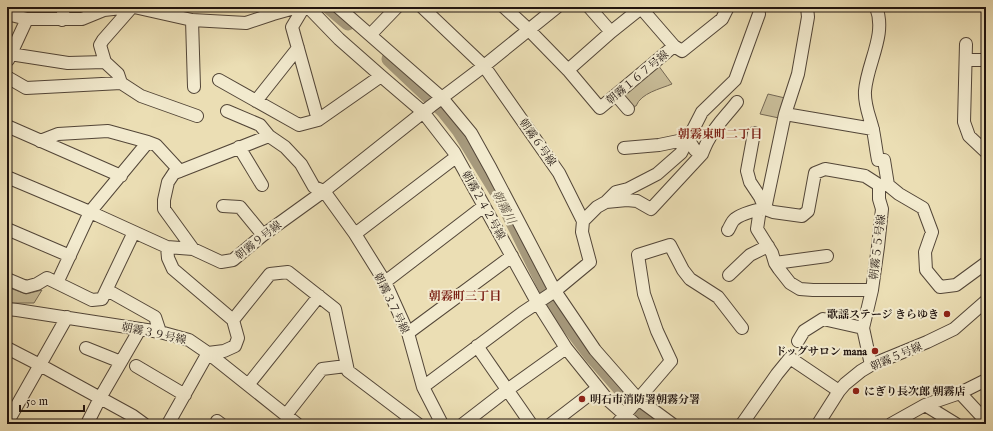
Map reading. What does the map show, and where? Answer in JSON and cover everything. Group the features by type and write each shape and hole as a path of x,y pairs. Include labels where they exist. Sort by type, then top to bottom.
{"street":[{"path":"62,20 64,7"},
{"path":"121,83 118,74 105,62 100,45 132,7"},
{"path":"13,12 27,19 62,20 82,19 104,8 132,7 192,20 246,23 298,7"},
{"path":"304,7 292,28 318,120"},
{"name":"朝霧２４２号線","path":"308,7 339,39 381,76 434,104 456,157 512,256 547,296 566,348 607,398 629,410 635,424"},
{"path":"338,7 370,35 434,104 471,133 491,169 547,296 595,350 629,410 672,424"},
{"path":"370,35 396,7"},
{"name":"朝霧６号線","path":"422,7 484,66 559,173 583,221 582,232 590,262 547,296"},
{"name":"朝霧１６７号線","path":"504,7 568,70 600,108 674,46 642,8 611,32 568,70"},
{"name":"朝霧９号線","path":"7,177 168,247 193,249 221,262 233,260 263,235 324,191 484,66 556,7"},
{"path":"589,7 611,32"},
{"path":"674,46 682,51 722,19 728,7"},
{"path":"807,7 808,17 798,74 785,114 763,209 757,228 772,253 775,263 779,269 790,283 800,289 872,290"},
{"path":"876,7 880,30 865,91 865,102 873,129 878,160 884,160 888,185 899,194 923,208 932,232 926,252 926,270 940,287 956,285 986,263"},
{"path":"606,202 616,192 628,189 657,174 681,153 702,112 735,80 759,14"},
{"path":"27,19 9,57 68,63 105,62"},
{"path":"192,20 194,86"},
{"path":"966,44 964,122 969,136 986,152"},
{"path":"256,101 298,48"},
{"path":"966,60 986,60"},
{"path":"219,80 300,125 318,120 381,76"},
{"path":"7,77 26,88 121,83 141,96 197,116"},
{"path":"616,95 628,109"},
{"path":"583,221 597,206 606,202 627,200 637,201 651,209 702,154 708,139 737,102"},
{"name":"朝霧３７号線","path":"227,111 260,125 268,136 285,146 302,164 314,187 324,191 355,234 384,282 408,333 423,387 442,424"},
{"path":"785,114 873,129"},
{"path":"7,126 121,176"},
{"path":"40,141 58,134 108,131 156,145 180,171"},
{"path":"754,133 747,171 750,182 760,197 763,209"},
{"path":"193,249 164,209 164,200 168,182 174,174 180,171 268,136"},
{"path":"624,148 659,145 688,139"},
{"path":"688,139 695,150 702,154"},
{"path":"57,283 90,212 148,142"},
{"path":"239,148 262,185"},
{"path":"355,234 456,157"},
{"name":"朝霧５５号線","path":"763,209 802,216 808,211 815,173 824,169 865,176 879,185 879,199 882,209 878,247 872,290 863,328 871,366"},
{"path":"223,206 240,207 263,235"},
{"path":"384,282 484,206"},
{"path":"728,230 735,219 750,212 763,209"},
{"path":"7,229 70,256"},
{"path":"7,280 26,287 37,284 47,278 92,300 102,299 134,232"},
{"path":"629,410 671,361 657,331 644,294 638,255 670,245 683,270 690,278 718,297 742,328"},
{"path":"729,275 750,255 768,246"},
{"path":"168,247 168,258 173,269 233,320 238,338 235,346 224,351 208,352 168,424"},
{"path":"408,333 512,256"},
{"path":"775,263 827,256"},
{"path":"233,320 270,274 288,272 336,309 348,371 418,424"},
{"path":"107,290 156,317 160,332"},
{"path":"248,385 319,296"},
{"path":"423,387 547,296"},
{"name":"朝霧５号線","path":"818,424 845,384 871,366 954,329 986,301"},
{"path":"7,317 12,309"},
{"name":"朝霧３９号線","path":"12,309 160,332 189,340 208,352 298,424"},
{"path":"7,423 67,317"},
{"path":"798,341 804,331 823,320 863,328"},
{"path":"87,424 100,398 140,329"},
{"path":"477,346 530,424"},
{"path":"7,348 40,364 133,416 144,424"},
{"path":"86,348 121,362"},
{"path":"463,424 507,390 566,348"},
{"path":"742,424 790,358 839,391"},
{"path":"136,366 185,395"},
{"path":"286,415 322,369 346,366"},
{"path":"891,424 904,421 925,405 960,393 986,380"},
{"path":"550,424 598,388"},
{"path":"960,393 981,417"},
{"path":"925,405 956,424"}],"shaded area":[{"path":"658,65 672,84 646,95 638,102 636,106 631,107 622,96"},
{"path":"768,94 785,98 779,118 760,114"},
{"path":"7,287 26,294 42,290 34,303 7,303"}],"waterway":[{"name":"朝霧川","path":"329,7 348,23"},
{"name":"朝霧川","path":"389,59 444,111 459,130 502,200 559,313 590,354 631,401 658,424"}],"place":[{"name":"歌謡ステージ きらゆき","path":"947,314"},
{"name":"ドッグサロン mana","path":"875,351"},
{"name":"にぎり長次郎 朝霧店","path":"856,391"},
{"name":"明石市消防署朝霧分署","path":"582,399"}],"district":[{"name":"朝霧東町二丁目","path":"720,134"},
{"name":"朝霧町三丁目","path":"465,296"}]}
